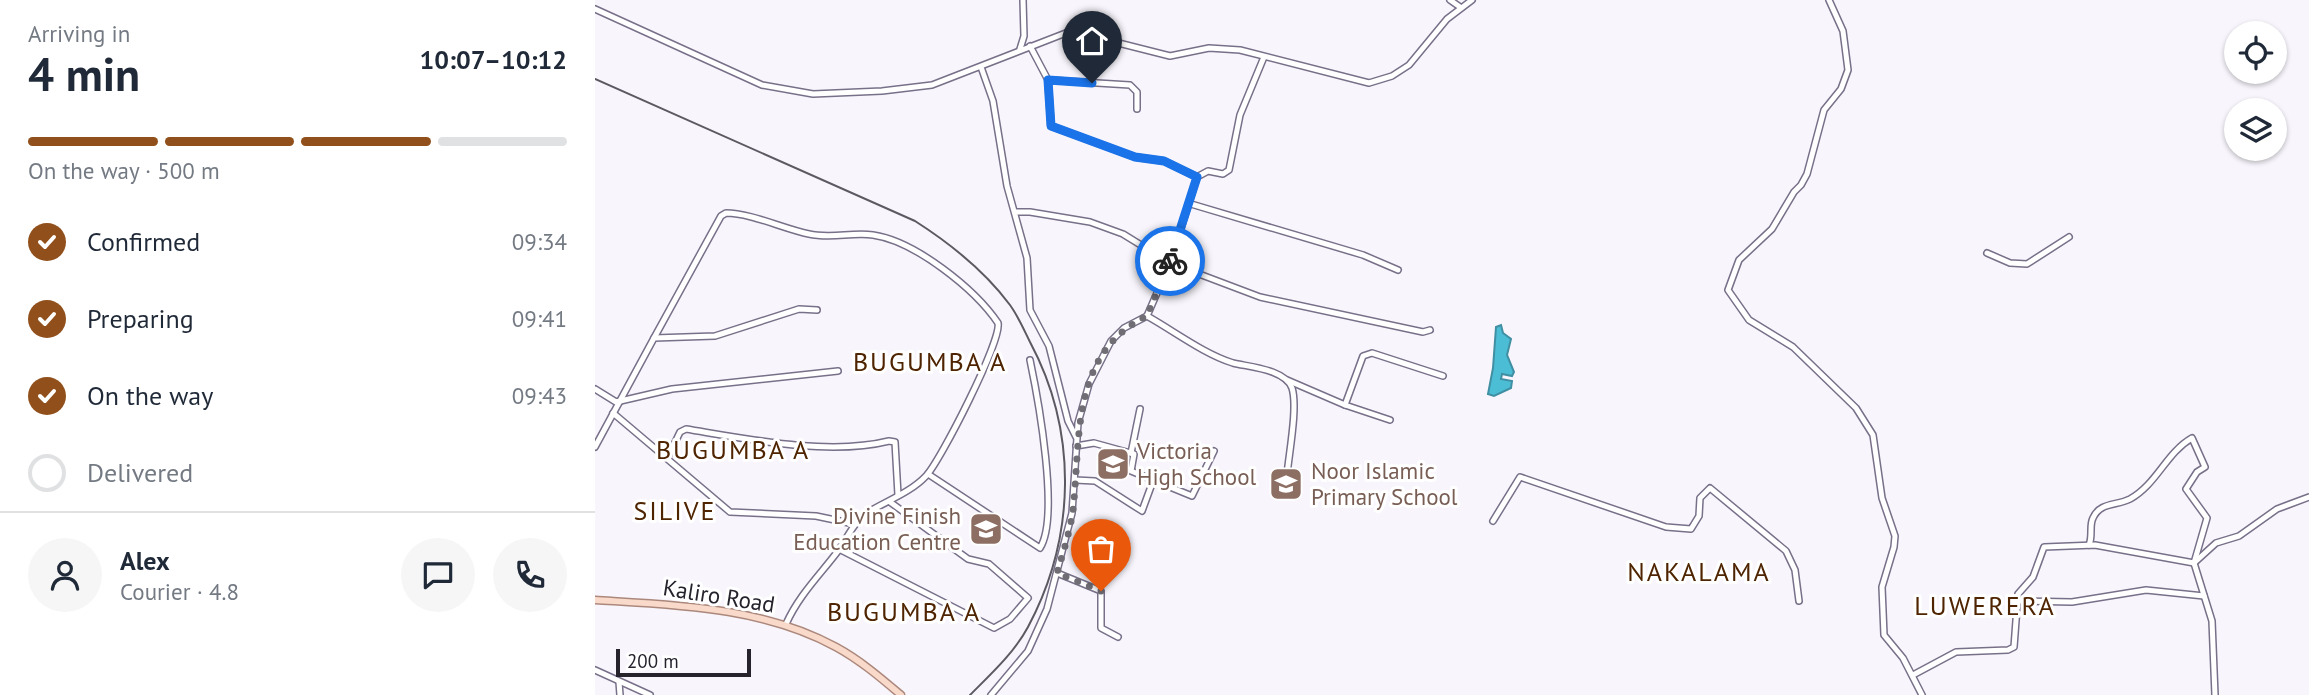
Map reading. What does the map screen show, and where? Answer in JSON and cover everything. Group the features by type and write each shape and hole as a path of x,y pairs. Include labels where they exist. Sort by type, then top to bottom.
{"main road":[{"name":"Kaliro Road","path":"595,600 702,608 786,624 836,646 901,695"}],"street":[{"path":"1020,49 1024,36 1023,0"},
{"path":"1450,0 1460,7"},
{"path":"595,9 762,85 791,92 882,92 932,85 1071,31 1156,55 1170,56 1209,48 1264,57 1369,83 1380,81 1409,65 1460,7 1472,0"},
{"path":"1829,0 1843,31 1848,70 1841,89 1824,110 1801,186 1794,192 1772,229 1739,260 1728,290 1749,320 1793,347 1856,408 1873,435 1882,498 1895,536 1882,587 1884,635 1890,646 1903,658 1923,695"},
{"path":"1030,46 1048,80 1051,126 1057,131 1135,157 1164,161 1197,177"},
{"path":"991,695 1028,651 1047,609 1072,513 1076,442 1082,403 1111,341 1124,327 1147,316 1170,263 1191,204 1197,177 1208,171 1223,174 1229,170 1240,115 1264,57"},
{"path":"981,67 993,101 1003,164 1027,258 1030,310 1049,345 1076,442"},
{"path":"1048,80 1130,85 1137,92 1137,109"},
{"path":"1191,204 1363,255 1398,270"},
{"path":"1015,212 1090,222 1123,234 1170,263 1261,297 1423,332 1430,330"},
{"path":"595,447 616,402 721,216 726,213 820,236 877,235 908,247 972,293 990,312 999,329 954,431 928,474 854,524 839,549 802,592 786,624"},
{"path":"1987,253 2010,263 2027,264 2069,237"},
{"path":"654,338 715,336 799,309 817,310"},
{"path":"1147,316 1229,361 1276,374 1345,405 1390,420"},
{"path":"1345,405 1363,356 1372,353 1443,376"},
{"path":"928,474 1040,548 1046,539 1046,473 1030,360"},
{"path":"595,389 616,402 672,389 838,371"},
{"path":"1287,380 1291,387 1293,405 1287,475"},
{"path":"1131,453 1140,409"},
{"path":"613,412 669,457 730,512 816,516 854,524"},
{"path":"669,457 680,432 686,429 749,439 847,447 889,441 895,442 898,495"},
{"path":"2089,545 2093,516 2103,506 2129,499 2160,472 2172,451 2192,438 2205,467 2197,472 2186,489 2196,507 2207,518 2193,563 2212,621 2215,695"},
{"path":"1076,442 1094,443 1131,453 1135,457 1131,471 1192,496 1214,452"},
{"path":"1493,521 1520,477 1666,527 1691,529 1699,516 1700,498 1710,488 1786,551 1795,570 1799,601"},
{"path":"1075,481 1095,481 1142,511 1153,481"},
{"path":"2193,563 2216,543 2248,531 2277,509 2309,498"},
{"path":"839,549 993,628 1010,619 1028,598 989,564 962,555 890,502"},
{"path":"1913,676 1957,652 2008,650 2014,647 2020,589 2033,577 2043,547 2089,545 2193,563"},
{"path":"1057,573 1101,591 1101,628 1118,637"},
{"path":"2018,601 2072,602 2146,590 2204,596"},
{"path":"595,670 650,695"},
{"path":"619,682 620,695"}],"water":[{"path":"1501,325 1503,333 1511,339 1507,355 1514,372 1512,376 1502,374 1501,379 1512,381 1511,388 1494,396 1488,394 1496,327"}],"railway":[{"path":"595,79 915,221 954,248 978,269 1016,314 1046,376 1057,412 1065,484 1062,521 1044,593 1028,627 1009,654 970,695"}],"way so far":[{"path":"1101,591 1090,584 1075,583 1057,573 1072,513 1078,423 1082,403 1111,341 1124,327 1147,316 1170,261"}],"place":[{"name":"Victoria High School","path":"1113,464"},
{"name":"Noor Islamic Primary School","path":"1286,484"},
{"name":"Divine Finish Education Centre","path":"986,529"}],"district":[{"name":"BUGUMBA A","path":"930,362"},
{"name":"BUGUMBA A","path":"733,450"},
{"name":"SILIVE","path":"675,511"},
{"name":"NAKALAMA","path":"1699,572"},
{"name":"LUWERERA","path":"1985,606"},
{"name":"BUGUMBA A","path":"904,612"}],"route":[{"path":"1092,83 1048,80 1052,106 1051,126 1057,131 1135,157 1164,161 1197,177 1191,204 1170,261"}]}
